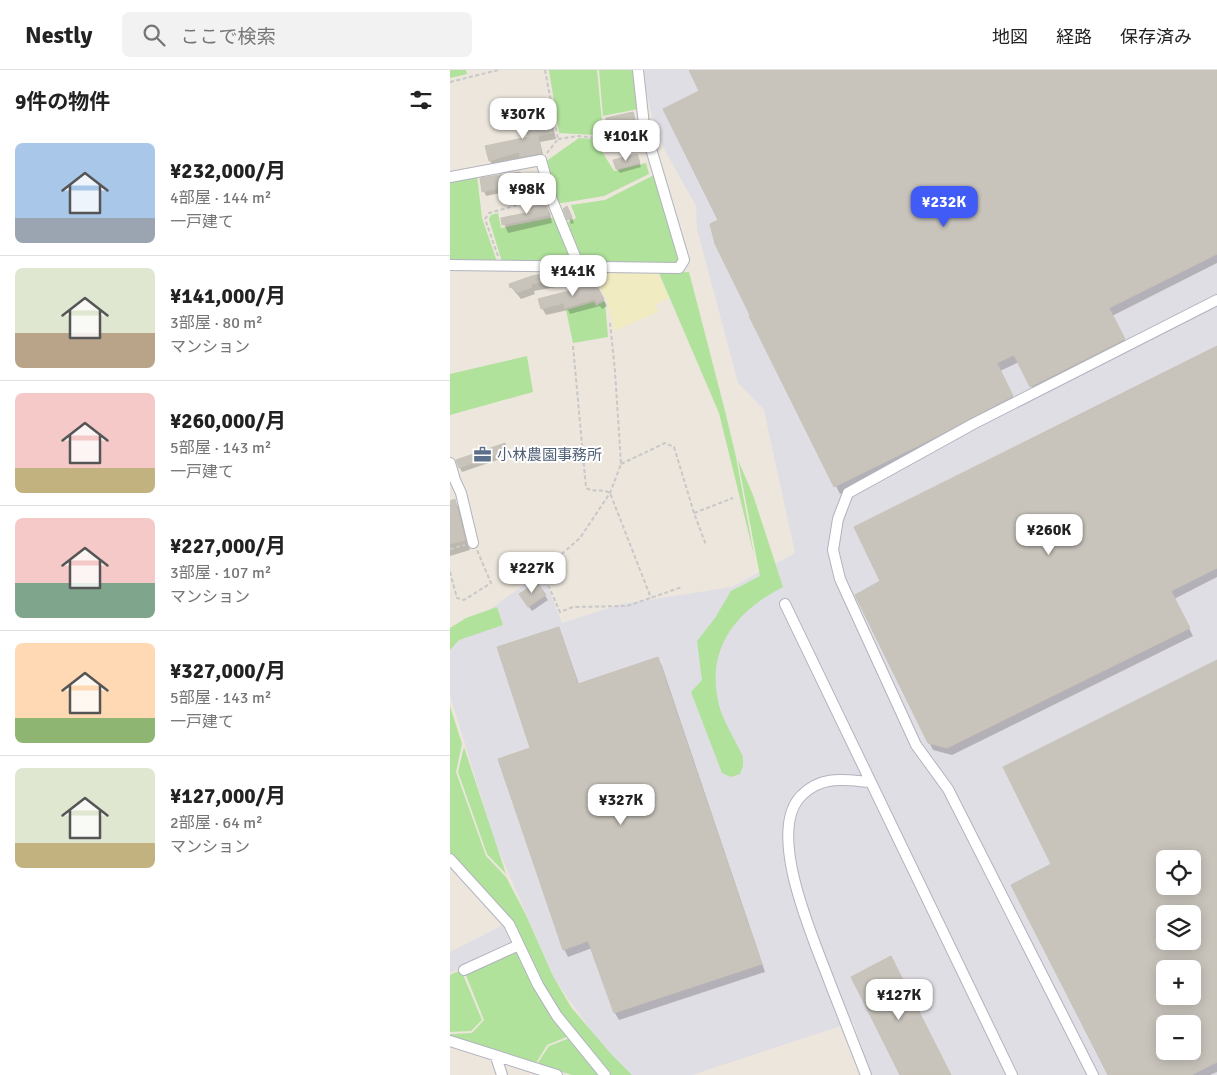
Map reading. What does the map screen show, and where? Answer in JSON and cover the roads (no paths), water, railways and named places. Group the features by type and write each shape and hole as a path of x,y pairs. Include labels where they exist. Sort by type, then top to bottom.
{"street":[{"path":"450,265 678,268 684,260 644,125 638,70"},
{"path":"450,177 541,160 552,200 579,266"},
{"path":"1093,1075 948,789 916,745 840,579 833,550 838,518 848,493 973,424 1217,300"},
{"path":"450,462 461,493 473,543"},
{"path":"785,604 1012,1075"},
{"path":"866,1075 800,901 791,866 788,834 790,817 796,802 802,795 816,786 831,779 870,782"},
{"path":"450,859 509,924 538,985 557,1016 605,1075"},
{"path":"464,970 519,945"},
{"path":"450,1042 557,1075"},
{"path":"496,1057 502,1075"}],"place":[{"name":"小林農園事務所","path":"483,455"}]}
